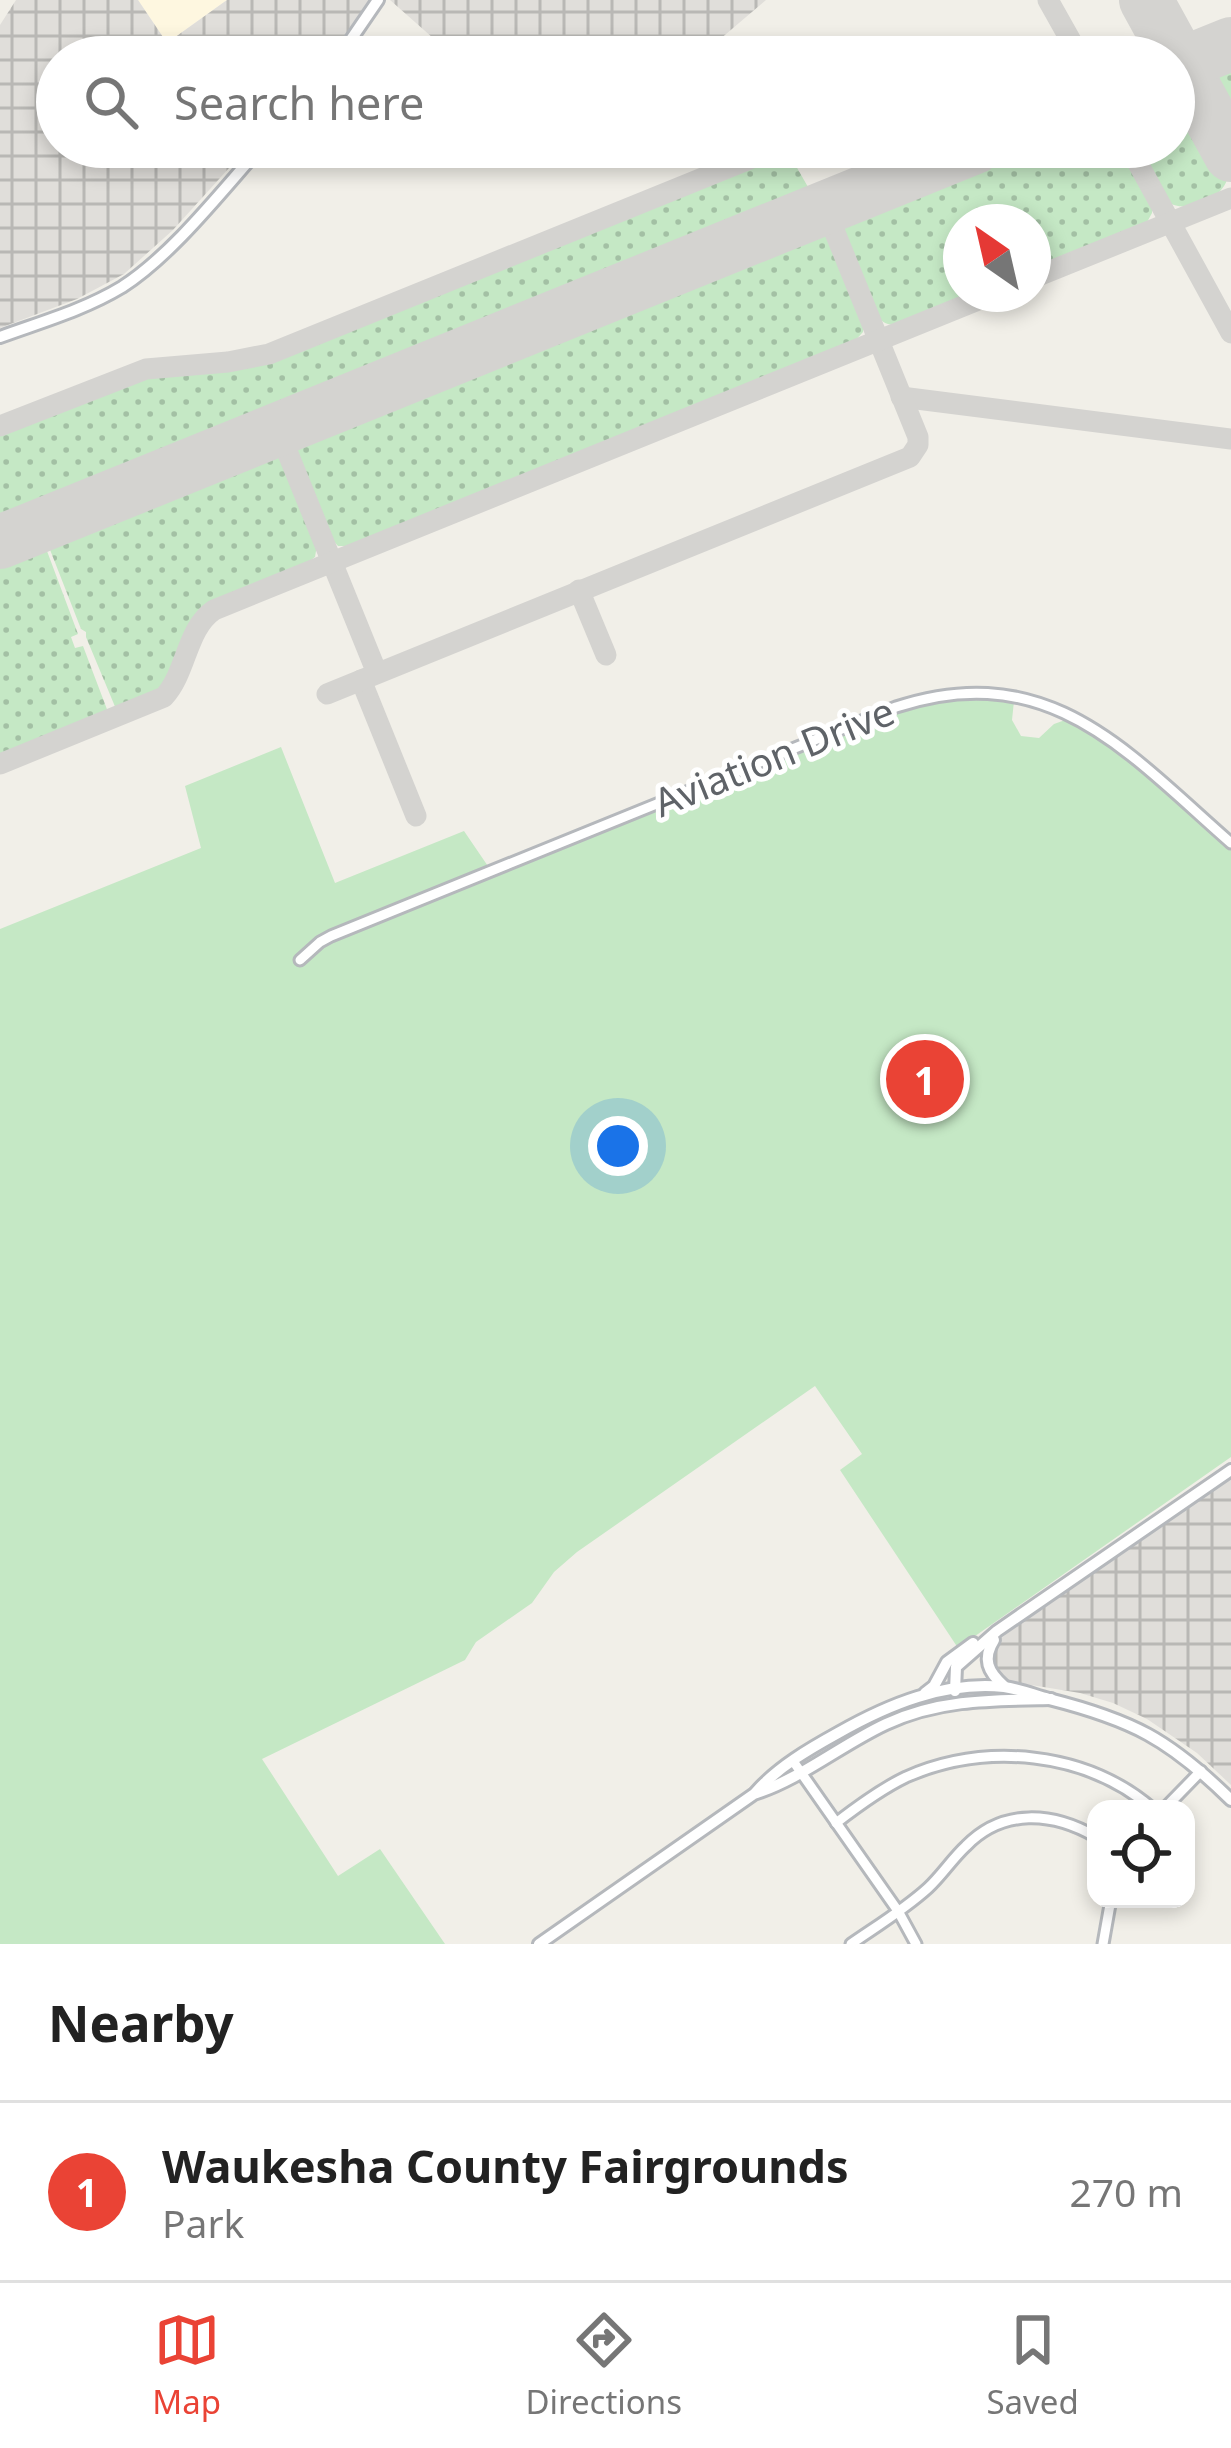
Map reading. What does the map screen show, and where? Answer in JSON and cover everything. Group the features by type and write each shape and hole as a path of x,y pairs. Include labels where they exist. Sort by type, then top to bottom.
{"street":[{"path":"353,36 378,0"},
{"path":"0,337 79,309 124,285 165,252 242,168"},
{"name":"Aviation Drive","path":"300,959 332,936 896,707 937,696 1012,696 1076,718 1109,738 1231,843"},
{"path":"951,1689 956,1667 998,1631 1231,1470"},
{"path":"920,1696 934,1686 955,1656 998,1631"},
{"path":"998,1631 987,1652 987,1664 1006,1688"},
{"path":"953,1703 947,1673 955,1656"},
{"path":"539,1944 754,1794 776,1787 826,1739 883,1709 951,1689 1006,1688 1099,1711 1160,1740 1231,1800"},
{"path":"797,1766 916,1712 953,1703 1051,1699"},
{"path":"836,1823 904,1778 946,1763 991,1756 1028,1757 1082,1769 1140,1800"},
{"path":"797,1766 916,1944"},
{"path":"1174,1800 1201,1771"},
{"path":"851,1944 937,1879 969,1842 998,1824 1037,1817 1087,1833"},
{"path":"1102,1944 1109,1908"}],"shaded area":[{"path":"16,0 138,0 162,36 36,36 36,168 229,168 173,230 124,274 77,299 0,328 0,25"},
{"path":"138,0 227,0 177,36 162,36"},
{"path":"227,0 369,0 344,36 177,36"},
{"path":"390,0 766,0 724,36 431,36"},
{"path":"1231,1478 1231,1785 1197,1753 1147,1719 1080,1693 1006,1681 992,1669 994,1644 1010,1631"}],"green space":[{"path":"1231,62 1231,127 1210,84 1214,71"},
{"path":"1195,117 1227,180 1217,194 1192,206 1167,202 1148,168 1195,168"},
{"path":"747,168 797,168 812,194 0,522 0,433 128,381 276,358"},
{"path":"972,168 1133,168 1152,203 1146,224 1051,263 1051,204 943,204 943,306 900,324 884,322 876,314 844,228 848,220"},
{"path":"810,233 825,235 832,243 863,320 863,332 853,343 352,546 338,546 329,536 298,460 297,448 307,437"},
{"path":"269,454 285,465 317,545 315,557 205,606 194,618 162,689 116,709 47,542"},
{"path":"44,543 78,634 71,637 75,648 83,646 108,712 0,756 0,561"},
{"path":"982,697 1014,701 1012,720 1021,736 1039,738 1068,719 1103,739 1231,850 1231,1457 958,1648 840,1470 862,1454 815,1386 577,1552 554,1572 532,1603 476,1642 465,1660 262,1759 338,1876 380,1849 445,1944 0,1944 0,929 201,848 185,786 281,747 335,883 464,831 494,875 882,717 926,702"}],"taxiway":[{"path":"1048,0 1068,36"},
{"path":"0,426 146,369 269,354 727,168"},
{"path":"1141,168 1231,333"},
{"path":"1051,271 1231,198"},
{"path":"327,694 910,457 918,437 825,208"},
{"path":"0,764 164,697 198,628 214,610 949,312"},
{"path":"901,397 1231,439"},
{"path":"278,429 377,673"},
{"path":"579,590 606,655"},
{"path":"361,680 416,816"}],"runway":[{"path":"1146,0 1166,36"},
{"path":"1195,59 1231,44"},
{"path":"1195,89 1231,155"},
{"path":"0,542 923,168"}],"place":[{"name":"Waukesha County Fairgrounds","path":"925,1079"}]}
